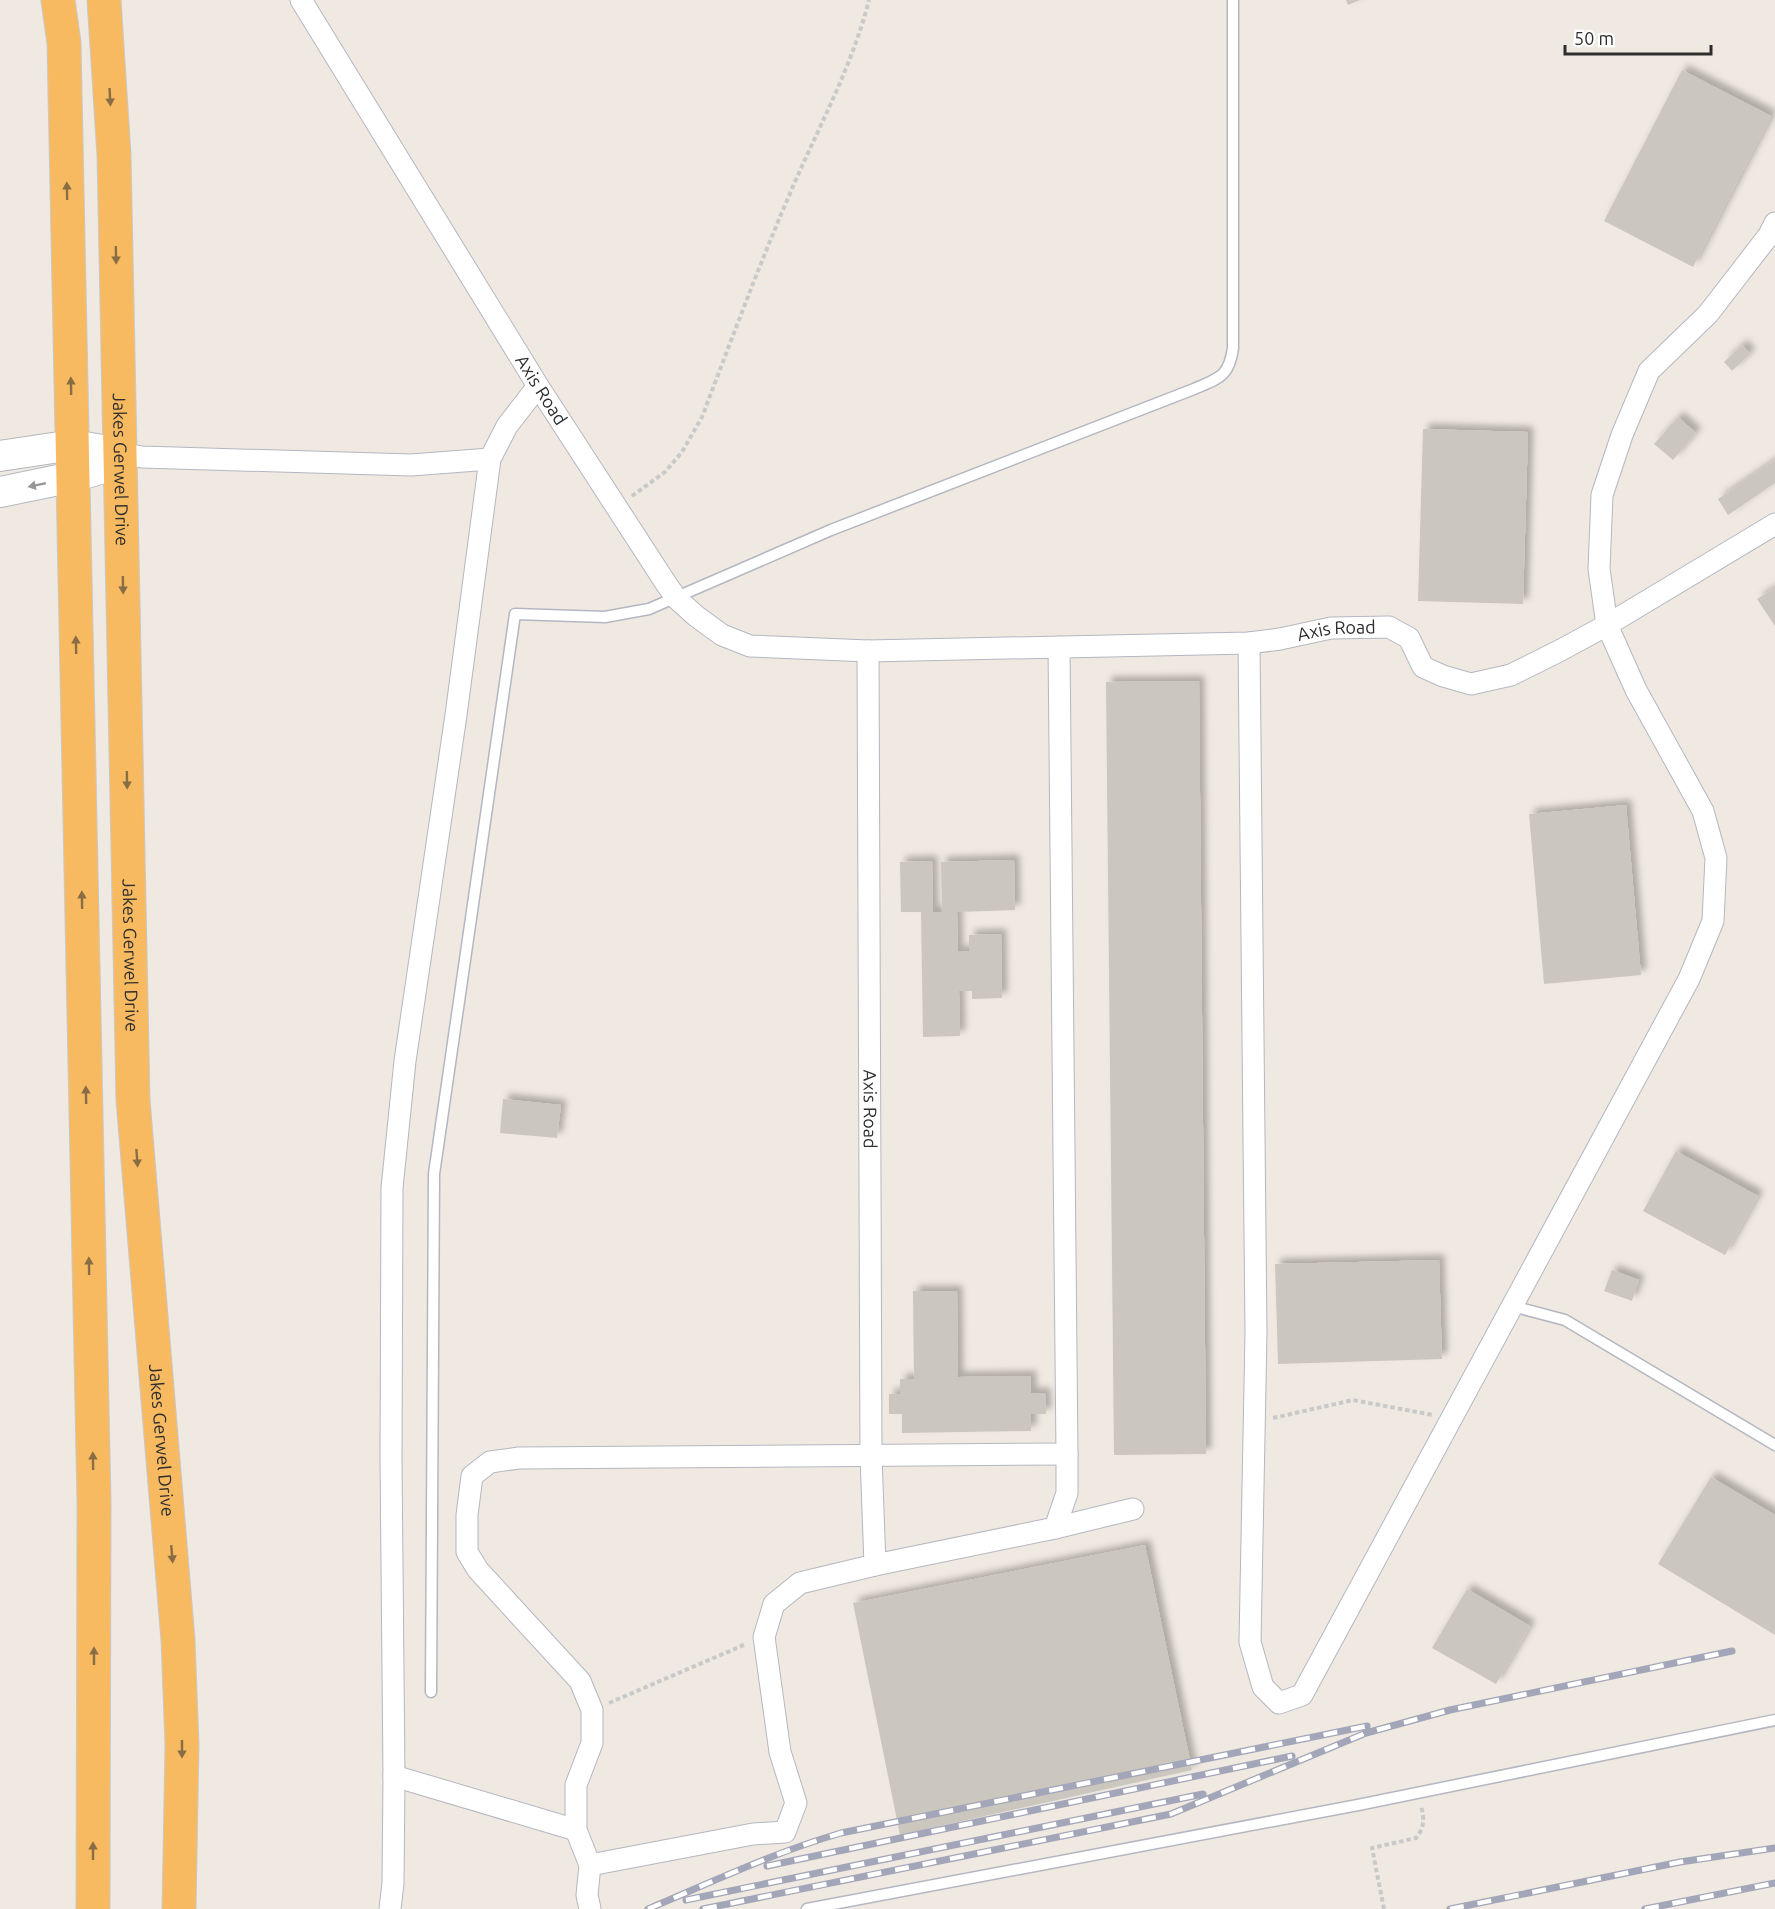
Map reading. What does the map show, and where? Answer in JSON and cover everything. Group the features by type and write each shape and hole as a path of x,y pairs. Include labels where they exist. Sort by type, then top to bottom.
{"highway":[{"path":"58,0 64,43 94,1491 93,1909"},
{"name":"Jakes Gerwel Drive","path":"104,0 114,155 127,458 133,1100 178,1640 182,1745 179,1909"}],"main road":[{"path":"0,456 73,445 127,458"},
{"path":"0,492 73,477 127,458"}],"street":[{"name":"Axis Road","path":"301,0 538,386 676,598 722,635 750,646 868,651 1249,643 1330,628 1389,627 1409,638 1423,667 1443,676 1471,684 1511,675 1607,626 1775,525"},
{"path":"1249,643 1256,1310 1250,1642 1263,1687 1279,1703 1302,1695 1689,979 1713,921 1716,858 1703,811 1636,690 1607,626 1599,568 1602,495 1622,435 1649,370 1708,314 1775,224"},
{"path":"390,1909 393,1883 394,1776 391,1459 392,1188 405,1061 456,715 490,459 507,426 538,386"},
{"path":"127,458 411,465 490,459"},
{"path":"1055,1528 1066,1493 1067,1454 1059,647"},
{"name":"Axis Road","path":"868,651 871,1456 875,1565"},
{"path":"590,1909 587,1895 590,1865 576,1830 576,1785 592,1743 592,1710 580,1682 478,1570 467,1552 467,1515 472,1476 490,1462 519,1458 1067,1454"},
{"path":"590,1865 753,1834 785,1832 795,1803 780,1752 764,1637 774,1604 800,1583 1133,1509"},
{"path":"394,1776 576,1830"}],"lane":[{"path":"431,1692 434,1173 515,614 605,617 649,609 831,530 1194,390 1218,378 1231,366 1233,348 1233,0"},
{"path":"1512,1306 1565,1320 1775,1445"},
{"path":"807,1909 1419,1792 1775,1720"}],"path":[{"path":"617,507 665,472 682,452 702,417 791,191 849,58 869,0"},
{"path":"1255,1421 1353,1400 1451,1419"},
{"path":"592,1710 764,1637"},
{"path":"1384,1909 1372,1848 1416,1838 1422,1830 1424,1820 1419,1792"}],"building":[{"path":"1346,0 1360,0 1348,5"},
{"path":"1682,70 1771,116 1693,267 1604,221"},
{"path":"1742,345 1750,354 1732,371 1724,362"},
{"path":"1678,417 1696,433 1673,460 1654,444"},
{"path":"1423,429 1528,432 1523,604 1418,601"},
{"path":"1775,460 1775,483 1728,515 1718,499"},
{"path":"1775,588 1775,626 1757,599"},
{"path":"1199,681 1206,1454 1114,1455 1106,682"},
{"path":"1626,805 1641,975 1544,984 1529,814"},
{"path":"1014,860 1015,910 957,912 958,952 969,951 969,935 1001,934 1002,998 972,999 972,991 959,991 960,1036 923,1037 921,912 901,912 900,862 932,861 933,912 942,912 941,862"},
{"path":"503,1099 561,1105 557,1138 500,1133"},
{"path":"1676,1151 1758,1196 1725,1255 1643,1211"},
{"path":"1439,1260 1442,1359 1278,1364 1275,1264"},
{"path":"1612,1270 1639,1280 1632,1301 1604,1291"},
{"path":"913,1291 957,1291 958,1377 1031,1376 1031,1393 1045,1393 1046,1414 1031,1414 1031,1431 902,1433 902,1414 889,1414 889,1394 900,1394 900,1379 914,1379"},
{"path":"1711,1477 1775,1515 1775,1635 1658,1564"},
{"path":"1145,1545 1192,1770 900,1835 853,1603"},
{"path":"1467,1589 1530,1626 1496,1684 1432,1648"}],"railway":[{"path":"703,1909 1171,1814 1366,1733 1450,1710 1732,1651"},
{"path":"648,1909 768,1858 841,1833 1367,1726"},
{"path":"767,1866 1292,1756"},
{"path":"686,1900 1203,1794"},
{"path":"1450,1909 1680,1862 1775,1848"},
{"path":"1645,1909 1775,1883"}]}
